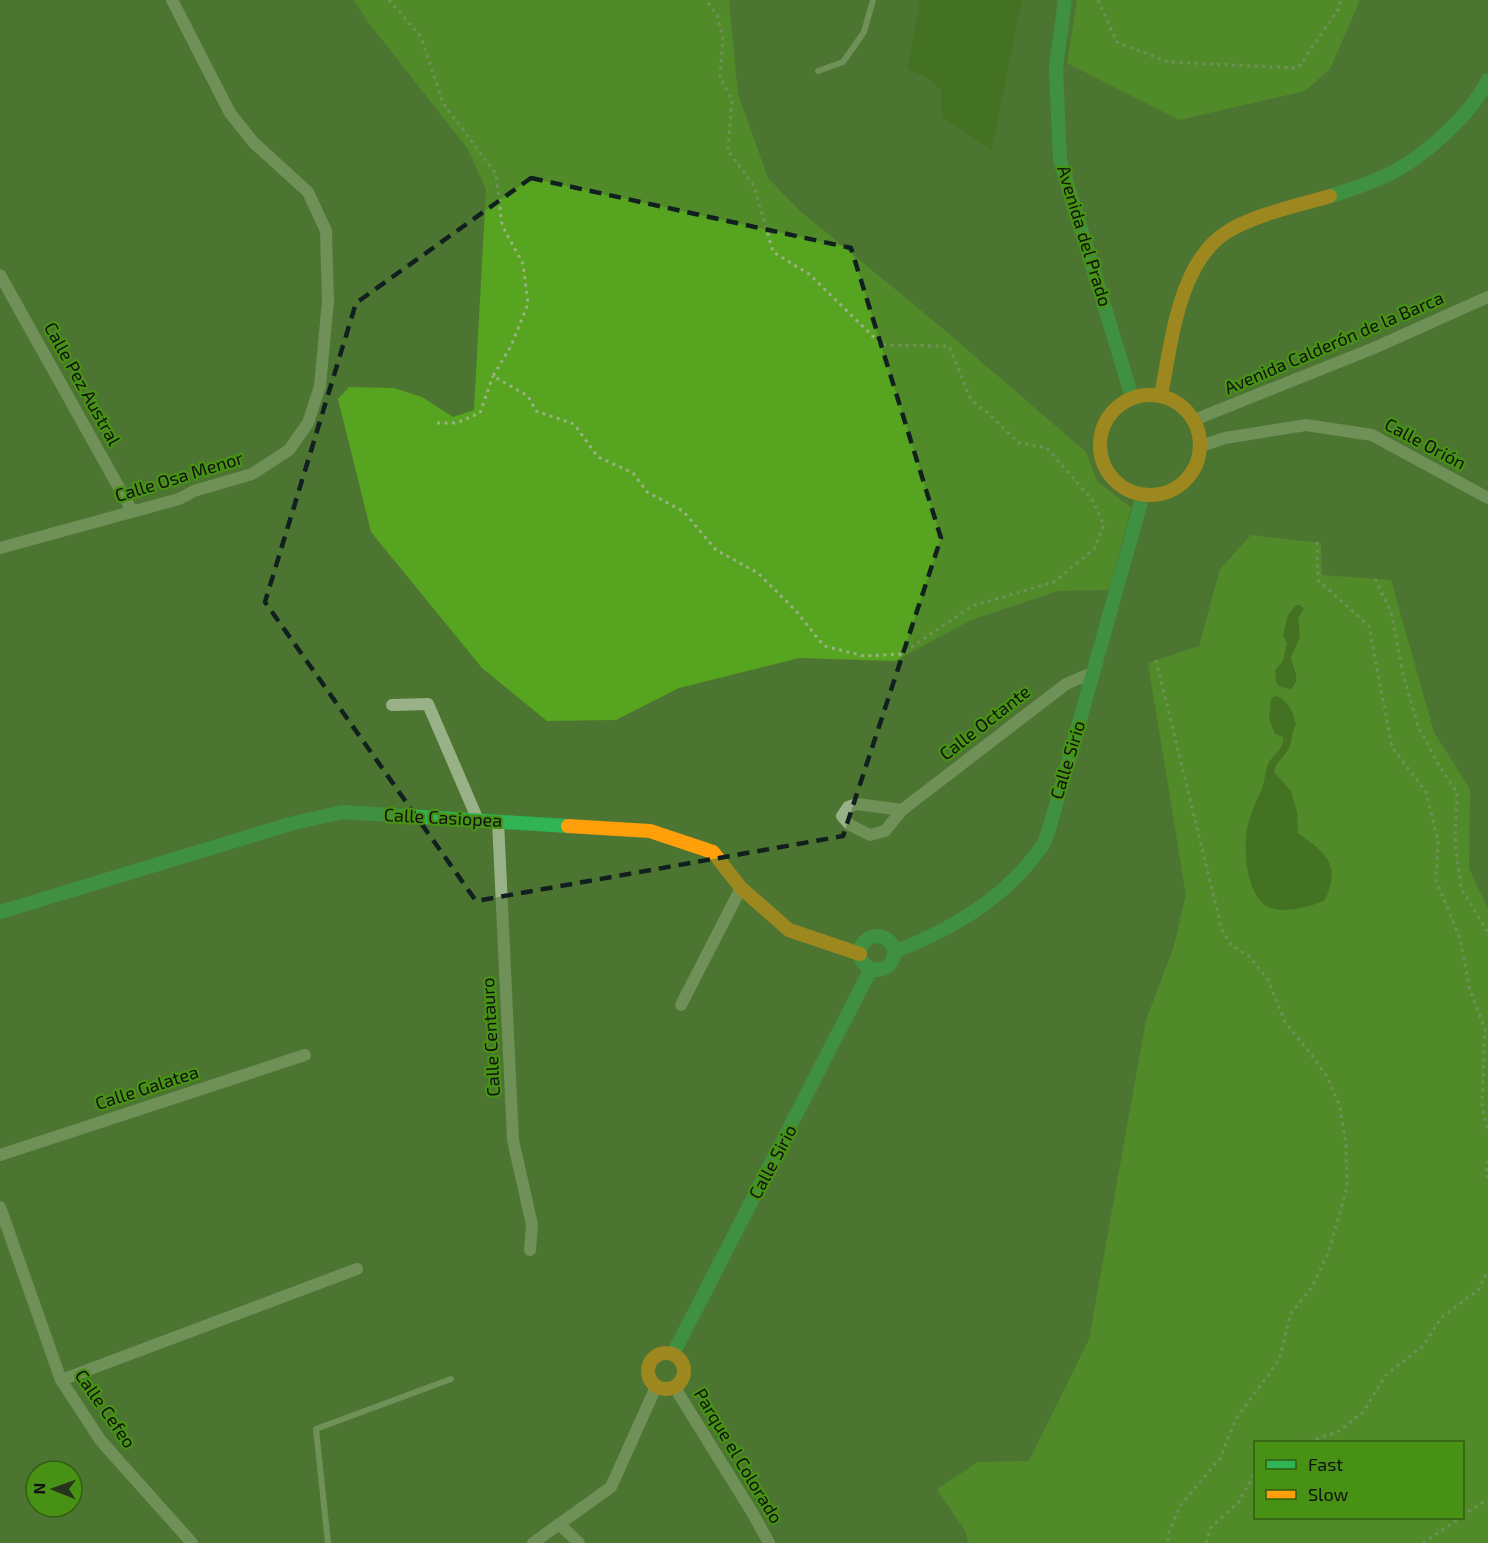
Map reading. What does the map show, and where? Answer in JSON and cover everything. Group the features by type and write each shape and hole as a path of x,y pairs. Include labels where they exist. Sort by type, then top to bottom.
{"street":[{"name":"Calle Osa Menor","path":"0,548 179,499 194,491 252,474 289,450 308,423 320,386 328,301 326,231 308,192 254,143 230,113 172,0"},
{"name":"Avenida del Prado","path":"1065,0 1056,68 1060,160 1132,397"},
{"path":"1161,395 1179,311 1193,271 1208,247 1224,233 1254,219 1365,184 1400,170 1427,152 1471,109 1488,82"},
{"name":"Calle Pez Austral","path":"0,275 132,511"},
{"name":"Avenida Calderón de la Barca","path":"1194,420 1374,348 1488,297"},
{"path":"1146,394 1161,395 1180,404 1194,420 1201,446 1197,463 1189,477 1176,489 1160,495 1143,495 1125,489 1110,477 1101,460 1099,441 1104,422 1116,407 1132,397 1146,394"},
{"name":"Calle Orión","path":"1201,446 1224,438 1306,425 1372,435 1488,498"},
{"name":"Calle Sirio","path":"894,952 956,926 1002,892 1042,847 1143,495"},
{"name":"Calle Octante","path":"902,810 1066,684 1094,672"},
{"path":"392,705 428,704 478,820"},
{"name":"Calle Casiopea","path":"0,912 290,824 342,812 650,831 713,852 741,888 789,930 860,954"},
{"name":"Calle Centauro","path":"498,821 513,1140 532,1225 530,1250"},
{"path":"681,1005 741,888"},
{"path":"876,936 888,940 894,952 890,964 878,970 871,969 862,960 860,954 864,942 876,936"},
{"name":"Calle Sirio","path":"673,1354 871,969"},
{"name":"Calle Galatea","path":"0,1155 305,1055"},
{"name":"Calle Cefeo","path":"0,1207 61,1380 101,1441 192,1543"},
{"path":"61,1380 357,1269"},
{"path":"664,1353 673,1354 684,1366 681,1382 675,1388 665,1390 656,1387 649,1380 647,1372 649,1363 655,1356 664,1353"},
{"path":"533,1543 611,1487 656,1387"},
{"name":"Parque el Colorado","path":"675,1388 769,1543"},
{"path":"559,1524 579,1543"}],"lane":[{"path":"818,71 843,62 864,32 873,0"},
{"path":"328,1543 316,1429 451,1379"}],"path":[{"path":"389,0 421,37 443,103 496,174 502,225 523,264 528,304 511,346 493,376 480,413 456,423 437,423"},
{"path":"493,376 528,396 536,411 574,424 598,458 633,473 647,492 683,511 716,550 758,573 796,611 824,646 864,656 901,654 972,606 1054,582 1094,549 1104,525 1093,501 1047,448 1019,443 971,400 949,346 882,345 809,274 773,252 754,186 728,151 732,100 720,77 723,37 717,15 706,0"},
{"path":"1098,0 1117,42 1168,62 1298,68 1339,8 1341,0"},
{"path":"1317,542 1317,580 1369,626 1392,747 1426,792 1437,841 1436,880 1460,939 1470,990 1485,1029 1482,1104 1488,1133"},
{"path":"1375,579 1390,612 1404,678 1418,726 1457,792 1455,842 1461,888 1488,933"},
{"path":"1156,660 1222,930 1231,945 1250,957 1268,980 1285,1022 1326,1075 1340,1106 1347,1187 1329,1251 1311,1290 1291,1313 1279,1360 1236,1419 1220,1458 1180,1506 1168,1534 1168,1543"},
{"path":"1488,1161 1486,1172 1488,1178"},
{"path":"1314,1441 1339,1431 1363,1412 1386,1375 1424,1345 1442,1318 1478,1290 1488,1271"},
{"path":"1206,1543 1211,1527 1238,1503 1254,1475"},
{"path":"1464,1515 1488,1498"},
{"path":"1423,1543 1458,1519"}],"highlighted area":[{"path":"531,178 851,248 941,538 843,836 476,901 265,602 356,303"}],"shaded area":[{"path":"354,0 729,0 738,94 768,178 799,210 935,322 1086,452 1097,481 1131,508 1109,590 1058,591 971,620 895,661 799,658 679,688 616,720 547,721 482,668 371,532 338,399 349,387 394,388 422,397 453,417 474,410 486,189 467,148 368,22"},
{"path":"920,0 1022,0 992,150 941,117 942,91 928,78 908,69"},
{"path":"1077,0 1360,0 1330,69 1305,91 1179,120 1067,63"},
{"path":"1251,535 1321,543 1322,575 1391,580 1434,732 1470,789 1469,868 1488,909 1488,1543 968,1543 966,1532 937,1489 978,1462 1029,1461 1089,1339 1146,1020 1173,949 1186,895 1148,663 1199,646 1220,569"},
{"path":"1296,605 1304,609 1298,618 1300,637 1291,658 1296,681 1291,689 1280,687 1276,682 1275,670 1283,661 1287,643 1283,635 1288,615"},
{"path":"1277,696 1290,708 1296,725 1289,749 1277,764 1274,772 1291,791 1297,812 1298,833 1323,853 1331,868 1332,877 1325,900 1292,910 1271,908 1257,896 1248,874 1246,850 1248,824 1263,786 1267,767 1283,741 1283,737 1275,734 1269,719 1271,698"}],"traffic: fast":[{"path":"1065,0 1056,68 1060,160 1132,397"},
{"path":"1330,196 1379,179 1421,155 1465,114 1488,80"},
{"path":"894,952 929,937 978,909 1007,886 1044,843 1143,495"},
{"path":"0,912 290,824 342,812 568,826"},
{"path":"877,936 889,941 894,953 889,965 877,970 865,965 860,953 865,941 877,936"},
{"path":"673,1354 871,969"}],"traffic: slow":[{"path":"1161,395 1180,304 1188,281 1199,261 1213,244 1230,230 1254,219 1330,196"},
{"path":"1150,395 1169,398 1186,409 1197,426 1200,445 1197,464 1186,481 1169,492 1150,495 1131,492 1114,481 1103,464 1100,445 1103,426 1114,409 1131,398 1150,395"},
{"path":"568,826 650,831 713,852 741,888 789,930 860,954"},
{"path":"666,1353 679,1358 684,1371 679,1384 666,1389 653,1384 648,1371 653,1358 666,1353"}]}
